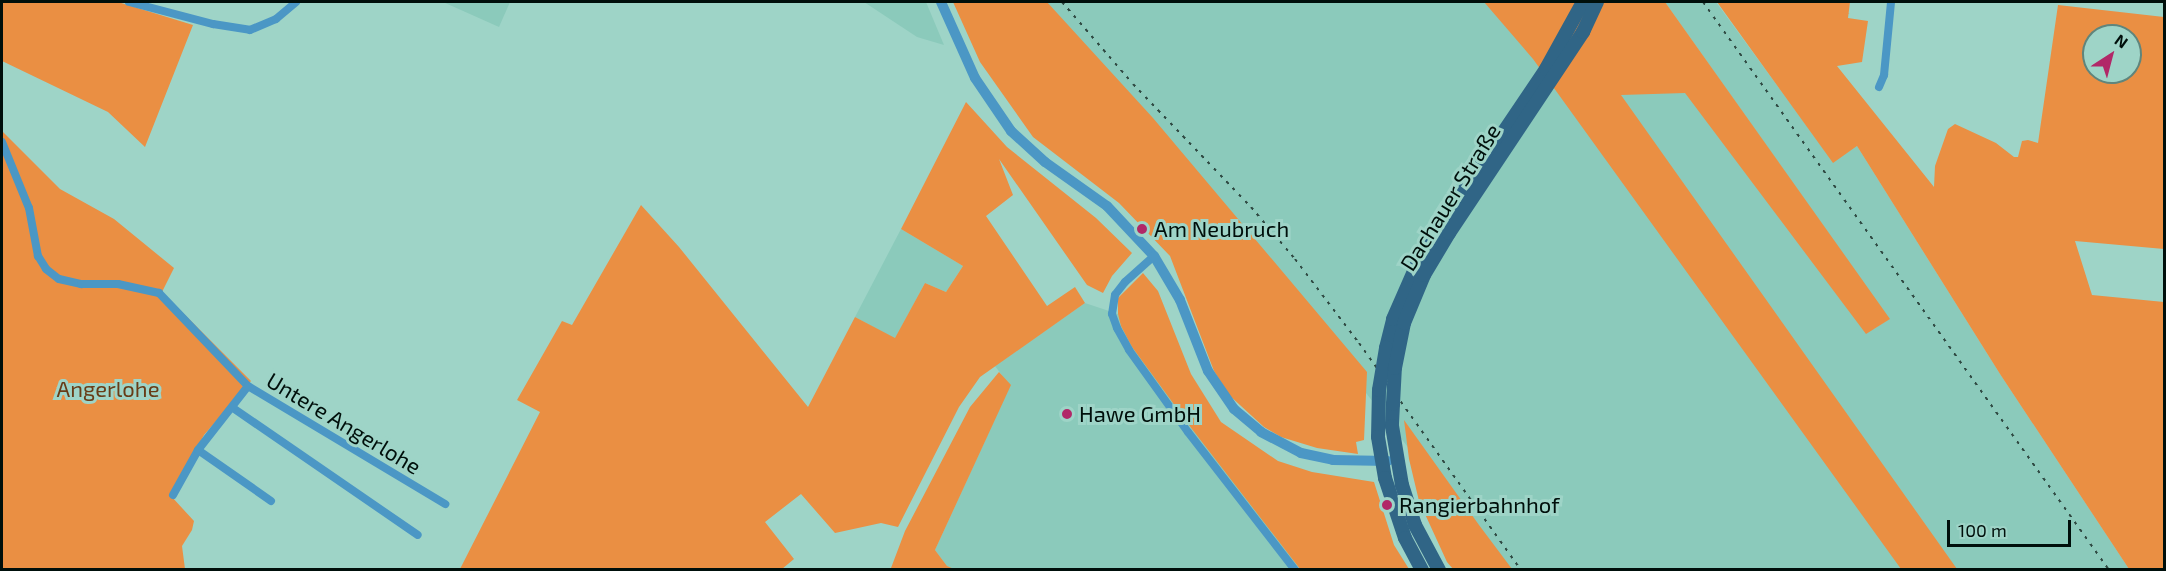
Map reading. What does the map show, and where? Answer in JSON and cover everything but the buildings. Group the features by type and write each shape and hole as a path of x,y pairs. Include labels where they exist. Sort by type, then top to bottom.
{"main road":[{"name":"Dachauer Straße","path":"1422,570 1395,511 1382,462 1377,414 1379,390 1393,318 1422,253 1546,69 1583,2"},
{"name":"Dachauer Straße","path":"1439,570 1415,525 1397,460 1392,426 1395,368 1404,322 1424,275 1449,233 1583,32 1597,2"}],"street":[{"path":"129,2 213,24 250,30 276,20 296,2"},
{"path":"940,2 975,78 1011,131 1045,162 1107,206 1154,256 1180,300 1212,379 1240,415 1261,432 1301,453 1333,460 1382,462 1397,460"},
{"path":"1879,87 1884,75 1891,2"},
{"path":"2,142 29,208 38,256 46,269 59,279 81,284 118,284 159,293 248,386"},
{"path":"1154,256 1125,282 1115,295 1112,314 1117,328 1129,350 1178,419 1295,570"},
{"name":"Untere Angerlohe","path":"173,495 198,450 248,386 445,504"},
{"name":"Untere Angerlohe","path":"233,408 418,535"},
{"path":"198,450 271,501"}],"shaded area":[{"path":"443,2 510,2 499,27"},
{"path":"864,2 926,2 944,45 917,37"},
{"path":"1028,2 1508,2 1620,94 1687,77 1874,329 1889,319 1665,2 1716,2 1833,162 1857,146 2000,374 2129,569 1502,569 1329,345"},
{"path":"901,229 963,266 946,292 925,283 895,339 855,317"},
{"path":"1085,303 1118,314 1132,347 1300,569 954,570 947,566 935,550 1010,386 995,366"}],"green space":[{"path":"2,2 118,2 193,25 145,147 108,112 2,61"},
{"path":"953,2 1047,2 1153,118 1367,372 1364,440 1356,442 1358,454 1317,448 1281,437 1264,427 1229,395 1214,371 1170,256 1119,203 1033,137 980,62"},
{"path":"1484,2 1665,2 1890,319 1866,334 1685,93 1621,95 1957,569 1901,569 1533,59"},
{"path":"1717,2 1850,2 1848,18 1868,21 1862,62 1837,66 1934,187 1935,166 1948,129 1955,124 1996,143 2014,157 2018,157 2022,141 2038,143 2058,5 2164,17 2164,249 2075,241 2092,295 2164,302 2164,569 2129,569 2000,374 1857,146 1833,163"},
{"path":"966,102 1007,147 1096,218 1132,253 1112,276 1103,293 1087,285 999,159 1013,195 986,216 1047,306 1075,287 1085,303 980,377 959,407 898,527 881,523 835,533 801,494 765,522 794,559 782,569 460,569 540,412 517,400 562,321 572,325 641,205 679,247 808,407 855,317 895,338 925,283 946,292 963,266 901,229"},
{"name":"Angerlohe","path":"2,131 60,189 114,219 174,268 162,292 251,381 204,435 171,496 194,521 192,530 182,546 185,569 2,569"},
{"path":"1143,273 1158,291 1191,374 1221,422 1278,461 1312,472 1374,482 1394,545 1409,569 1300,569 1132,347 1121,326 1118,298"},
{"path":"999,372 1011,385 935,550 947,566 954,569 891,568 905,531 970,407"},
{"path":"1404,420 1512,569 1453,569 1447,562 1419,501 1409,459"}],"railway":[{"path":"1062,2 1133,84 1251,207 1295,259 1359,343 1521,570"},
{"path":"1703,2 2109,570"}],"place":[{"name":"Am Neubruch","path":"1142,229"},
{"name":"Hawe GmbH","path":"1067,414"},
{"name":"Rangierbahnhof","path":"1387,505"}]}
